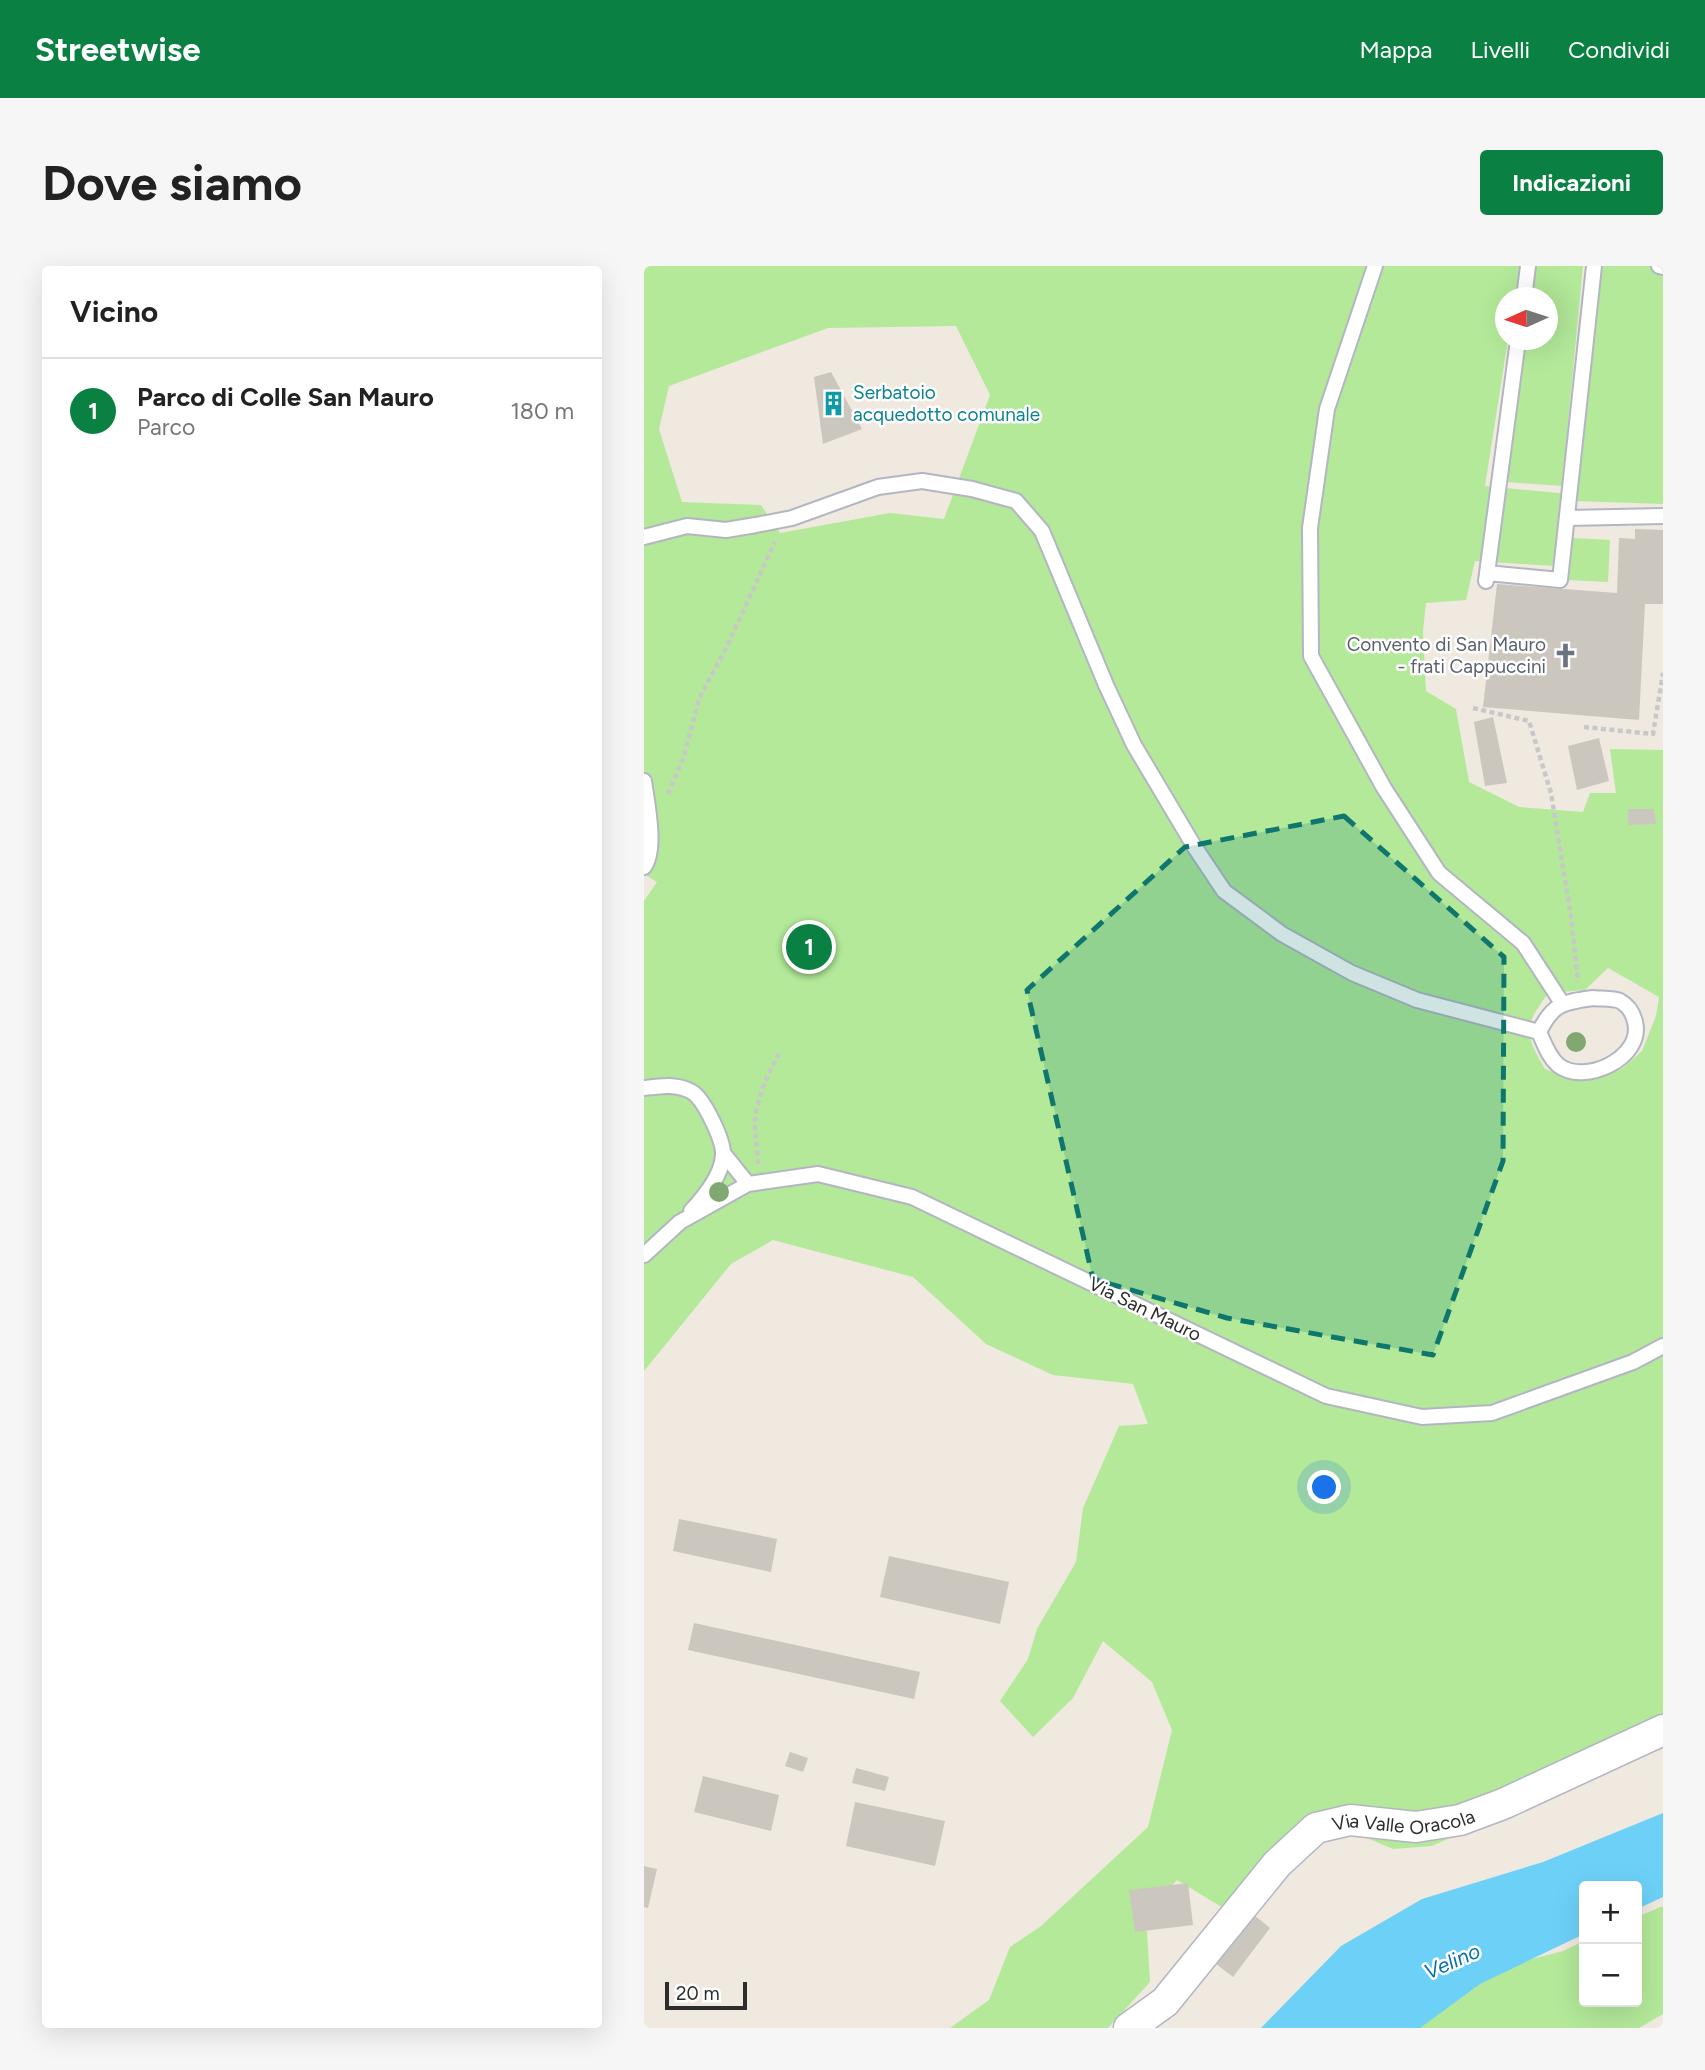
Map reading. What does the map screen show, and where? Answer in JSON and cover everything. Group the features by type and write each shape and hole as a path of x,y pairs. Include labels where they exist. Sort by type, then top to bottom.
{"street":[{"name":"Via Valle Oracola","path":"1129,2028 1165,2002 1277,1864 1316,1828 1350,1820 1416,1827 1460,1820 1503,1804 1663,1730"}],"lane":[{"path":"1375,266 1327,409 1310,528 1311,656 1384,788 1439,873 1523,943 1562,1003"},
{"path":"1525,287 1528,266"},
{"path":"1517,350 1486,577 1560,580 1594,266"},
{"path":"644,537 687,526 726,530 792,518 878,487 922,481 972,489 1016,501 1042,531 1134,745 1224,891 1282,934 1352,973 1417,1000 1539,1032"},
{"path":"1567,518 1663,516"},
{"path":"644,780 651,837 648,863 644,867"},
{"path":"1580,1000 1619,1000 1632,1011 1637,1031 1628,1052 1608,1067 1580,1072 1560,1066 1548,1053 1539,1032 1547,1016 1562,1003 1580,1000"},
{"path":"644,1088 668,1085 694,1093 715,1125 724,1153 753,1183"},
{"path":"680,1222 702,1199 718,1174 724,1153"},
{"name":"Via San Mauro","path":"644,1255 680,1222 753,1183 818,1174 912,1197 1326,1396 1422,1417 1492,1413 1633,1362 1663,1346"}],"path":[{"path":"651,837 684,756 699,699 726,648 771,549 792,518"},
{"path":"1584,727 1653,734 1663,673"},
{"path":"1474,708 1529,721 1551,793 1571,917 1580,1000"},
{"path":"753,1183 758,1144 754,1121 760,1094 779,1054"}],"highlighted area":[{"path":"1344,816 1504,957 1503,1161 1433,1355 1227,1318 1093,1279 1027,990 1185,847"}],"green space":[{"path":"644,266 1520,266 1517,287 1495,287 1495,350 1506,350 1485,486 1569,494 1555,566 1475,561 1466,600 1426,603 1423,631 1426,691 1456,709 1469,782 1519,807 1583,812 1590,793 1616,793 1610,749 1663,750 1663,1742 1432,1846 1393,1849 1341,1827 1230,1912 1177,1880 1146,1916 1150,1982 1108,2028 950,2028 989,2000 1010,1947 1041,1926 1148,1827 1172,1730 1152,1682 1103,1641 1073,1698 1033,1737 1000,1701 1028,1659 1037,1629 1076,1562 1083,1508 1119,1426 1148,1424 1133,1384 1053,1375 986,1344 913,1277 773,1240 731,1264 644,1371 644,901 657,882 644,874","holes":["956,326 990,395 944,519 890,513 780,533 761,505 682,502 659,429 669,386 828,328","1608,968 1659,997 1656,1016 1642,1051 1623,1068 1586,1080 1569,1078 1545,1069 1530,1038 1529,1030 1534,1015 1548,993 1585,990"]},
{"path":"1521,266 1583,266 1562,486 1506,482 1515,350 1558,350 1558,287 1520,287"},
{"path":"1595,266 1663,266 1663,504 1575,501"},
{"path":"1573,538 1610,540 1608,582 1569,580"},
{"path":"1663,1906 1663,2014 1639,2028 1351,2028 1520,1962 1563,1951 1579,1943 1579,2007 1642,2007 1642,1915"}],"water":[{"name":"Velino","path":"1663,1813 1663,1897 1642,1907 1642,1881 1579,1881 1579,1936 1480,1984 1420,2028 1261,2028 1341,1946 1422,1899 1543,1862"}],"building":[{"name":"Serbatoio acquedotto comunale","path":"831,372 862,429 823,444 814,377"},
{"name":"Convento di San Mauro - frati Cappuccini","path":"1635,529 1663,530 1663,604 1645,604 1639,720 1483,707 1497,584 1617,593 1619,538 1635,539"},
{"path":"1493,717 1507,783 1485,786 1474,722"},
{"path":"1599,738 1609,781 1577,790 1568,746"},
{"path":"1628,809 1654,809 1656,824 1628,825"},
{"path":"679,1519 777,1539 771,1572 673,1551"},
{"path":"889,1556 1009,1582 1000,1624 880,1597"},
{"path":"694,1623 920,1672 914,1699 688,1650"},
{"path":"790,1752 808,1758 803,1772 785,1766"},
{"path":"856,1768 889,1777 885,1791 852,1783"},
{"path":"703,1776 779,1795 771,1831 694,1812"},
{"path":"855,1802 945,1821 935,1866 846,1846"},
{"path":"644,1866 657,1869 648,1908 644,1907"},
{"path":"1188,1883 1193,1925 1135,1932 1129,1890"},
{"path":"1249,1911 1270,1928 1233,1977 1211,1960"}],"place":[{"name":"Serbatoio acquedotto comunale","path":"833,403"},
{"name":"Convento di San Mauro - frati Cappuccini","path":"1566,655"},
{"name":"Parco di Colle San Mauro","path":"809,947"}]}
